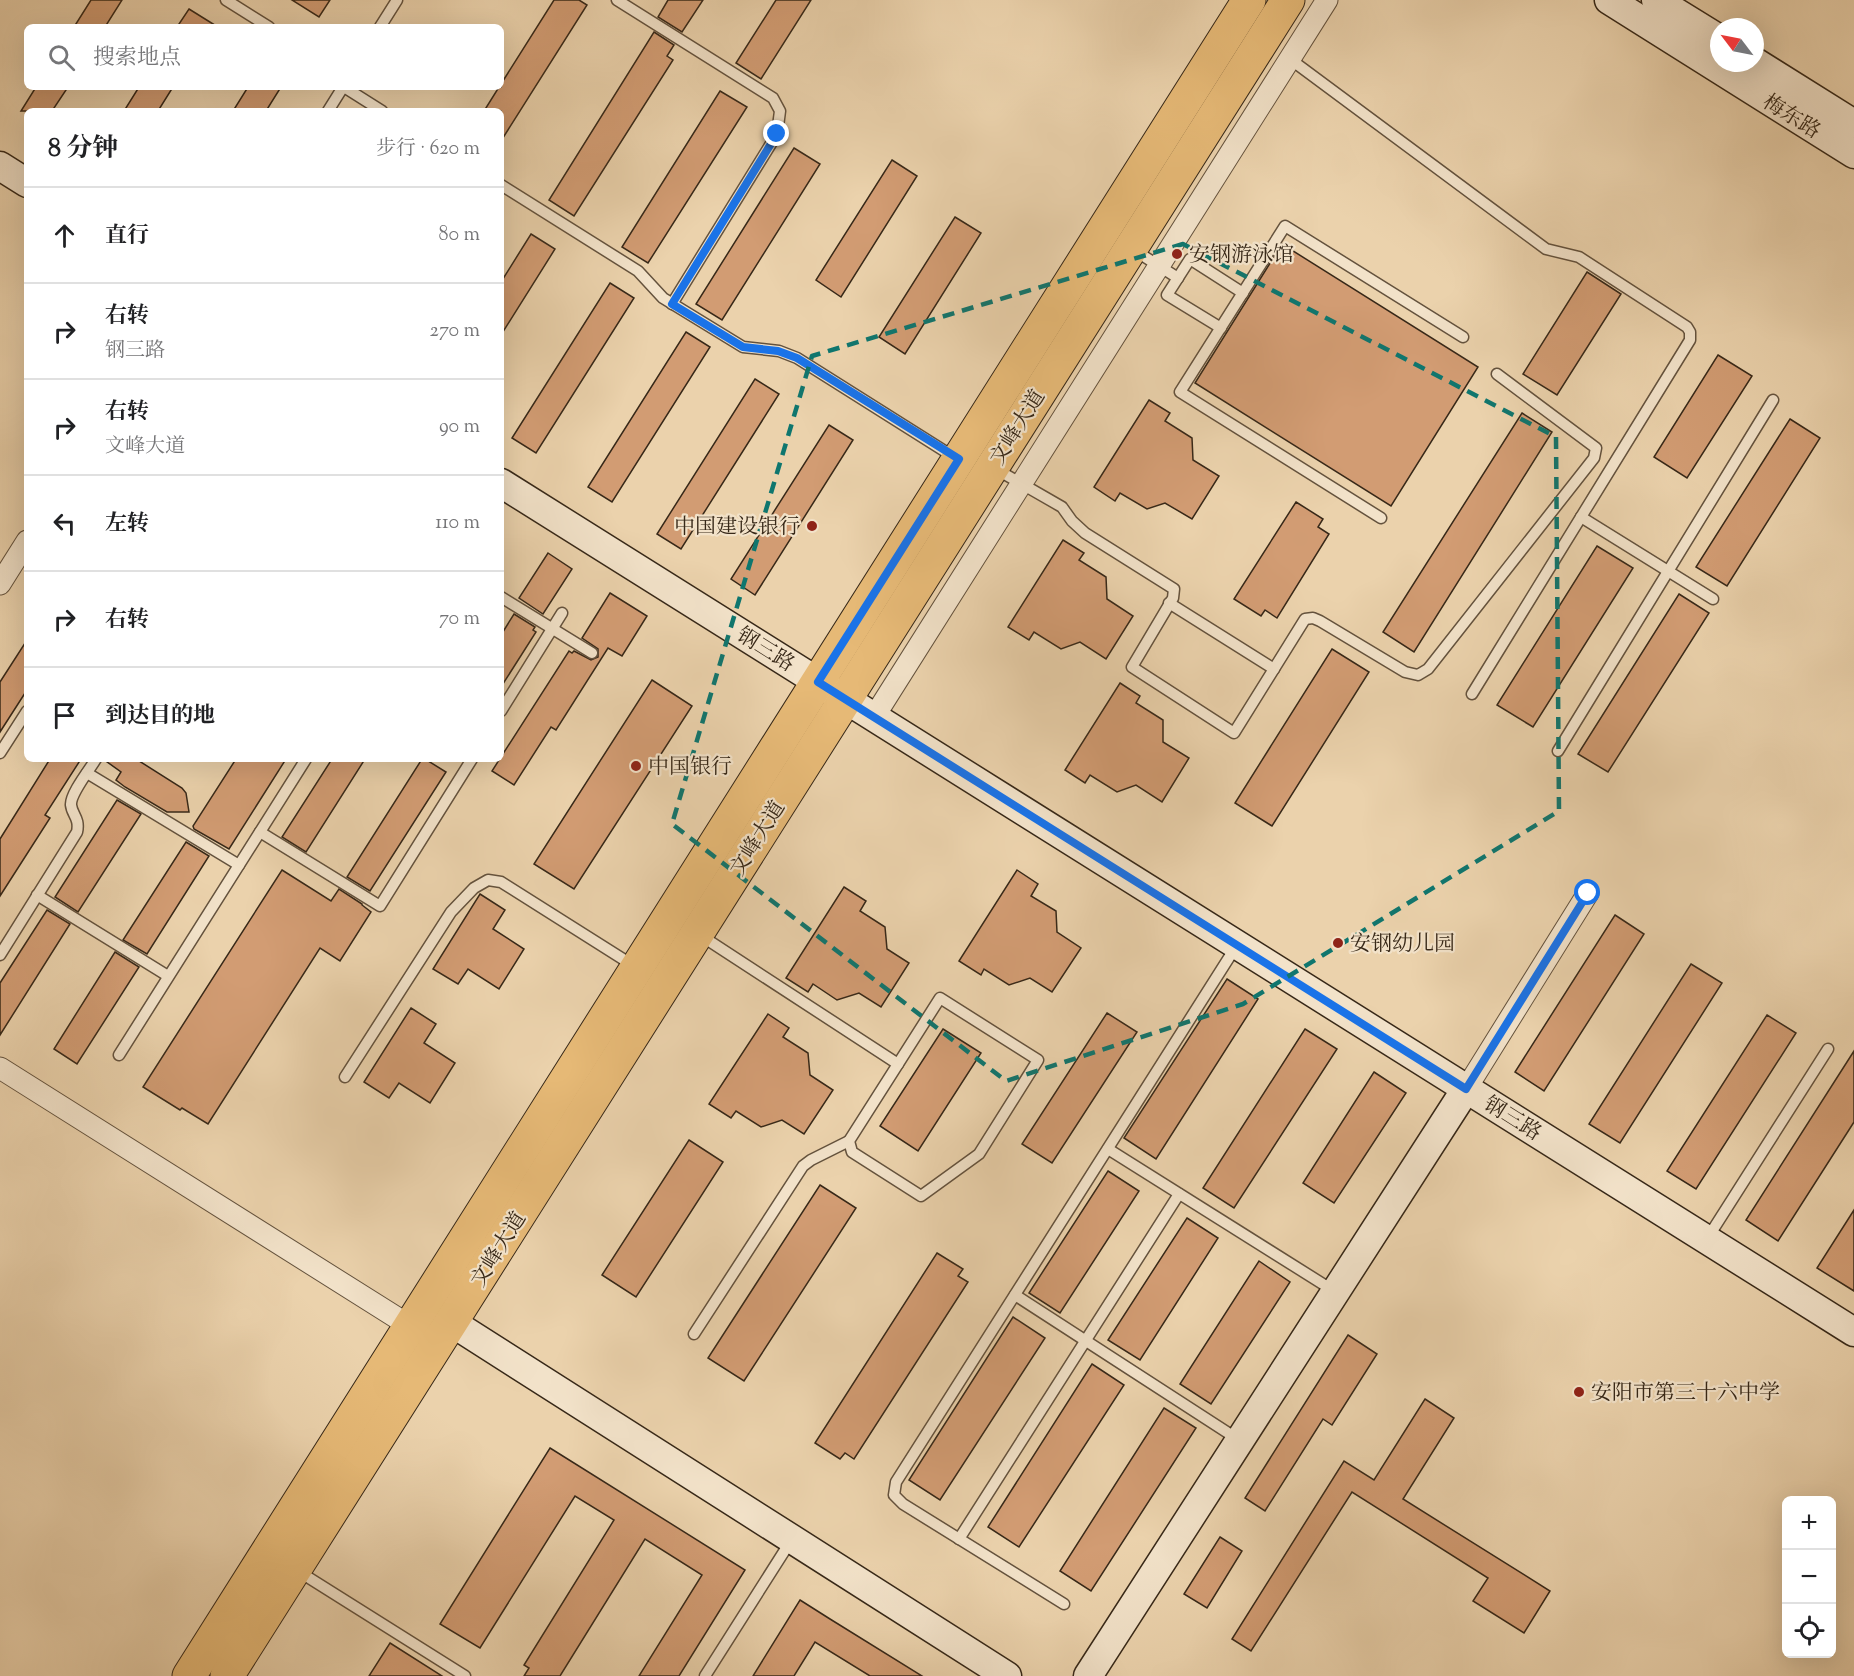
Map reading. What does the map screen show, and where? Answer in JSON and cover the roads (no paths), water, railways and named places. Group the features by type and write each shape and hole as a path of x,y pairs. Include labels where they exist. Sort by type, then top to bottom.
{"main road":[{"name":"文峰大道","path":"189,1676 1249,0"},
{"name":"文峰大道","path":"227,1676 992,467 1144,256 1288,0"}],"street":[{"path":"874,717 1021,483 1144,256 1290,59 1327,0"},
{"name":"梅东路","path":"1609,0 1854,154"},
{"path":"1656,0 1710,33"},
{"name":"梅东路","path":"1764,68 1854,124"},
{"path":"0,166 24,181"},
{"name":"钢三路","path":"504,485 1854,1332"},
{"path":"0,584 24,546"},
{"path":"1088,1676 1466,1089 1588,893"},
{"path":"0,1068 410,1326 444,1333 792,1539 1007,1676"}],"lane":[{"path":"226,0 264,24"},
{"path":"382,24 397,0"},
{"path":"617,0 772,98 780,111 777,134 672,304"},
{"path":"1290,59 1546,249 1579,257 1687,327 1690,332 1690,340 1472,694"},
{"path":"330,108 341,90"},
{"path":"348,90 377,108"},
{"path":"504,187 638,271 663,298 743,347 778,351 797,358 959,459"},
{"path":"1381,518 1180,392 1285,226 1463,337"},
{"path":"1144,256 1178,278"},
{"path":"1221,328 1167,295 1190,259 1243,293"},
{"path":"992,467 1062,507 1085,533 1174,589 1173,598 1132,667 1234,733 1305,620 1313,618 1405,672 1418,675 1428,669 1594,458 1596,448 1497,374"},
{"path":"1557,751 1773,400"},
{"path":"1581,517 1713,599"},
{"path":"504,599 592,653"},
{"path":"1169,603 1274,669"},
{"path":"504,706 562,613"},
{"path":"0,753 24,716"},
{"path":"0,955 77,831 79,824 71,806 72,797 94,762"},
{"path":"119,1054 304,762"},
{"path":"260,832 380,906 470,762"},
{"path":"87,773 239,865"},
{"path":"345,1077 451,912 474,888 488,880 501,882 637,968"},
{"path":"38,895 168,976"},
{"path":"697,933 898,1064"},
{"path":"1064,1604 903,1504 894,1495 896,1482 1237,945"},
{"path":"694,1334 803,1166 849,1141 940,998 1038,1060 979,1154 921,1196 852,1152 849,1141"},
{"path":"1707,1239 1828,1049"},
{"path":"1107,1149 1335,1292"},
{"path":"959,1539 1179,1194"},
{"path":"1015,1295 1240,1441"},
{"path":"705,1676 792,1539"},
{"path":"295,1569 465,1676"}],"place":[{"name":"安钢游泳馆","path":"1177,254"},
{"name":"中国建设银行","path":"812,526"},
{"name":"中国银行","path":"636,766"},
{"name":"安钢幼儿园","path":"1338,943"},
{"name":"安阳市第三十六中学","path":"1579,1392"}]}
